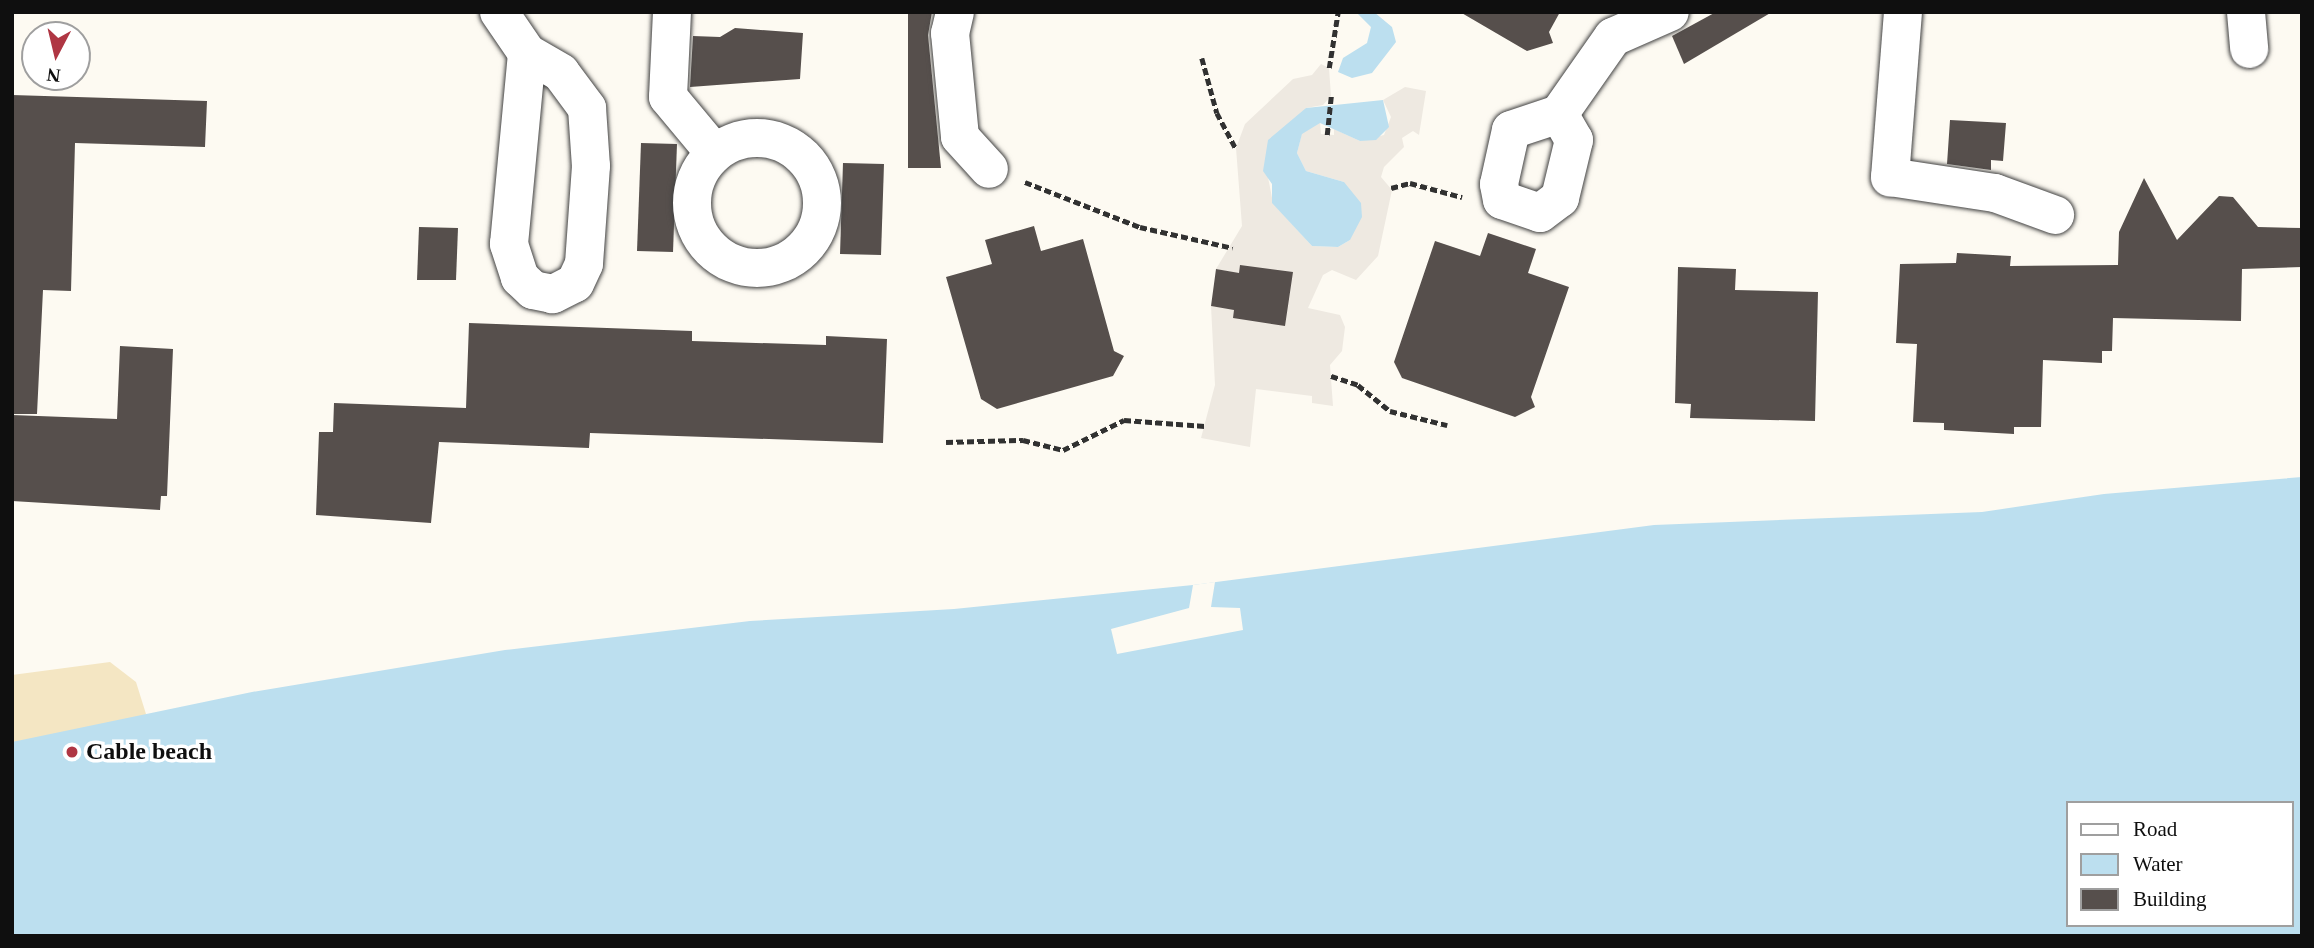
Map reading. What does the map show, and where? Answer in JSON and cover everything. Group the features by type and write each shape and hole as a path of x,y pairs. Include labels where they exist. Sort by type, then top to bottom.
{"lane":[{"path":"499,12 527,53 561,73 587,108 591,166 584,264 575,283 553,294 533,290 520,278 509,244 527,53"},
{"path":"671,12 667,97 713,151"},
{"path":"955,12 950,33 960,137 989,169"},
{"path":"1559,114 1574,140 1560,198 1540,213 1503,200 1499,184 1511,130 1559,114 1613,37 1670,12"},
{"path":"1903,12 1890,177 1995,193 2055,215"}],"path":[{"path":"1329,68 1339,12"},
{"path":"1202,58 1217,113 1236,148"},
{"path":"1327,135 1331,96"},
{"path":"989,169 1140,227 1233,248"},
{"path":"1391,188 1410,183 1486,205 1503,200"},
{"path":"1331,376 1358,385 1390,411 1447,425"},
{"path":"946,442 1023,440 1063,450 1124,420 1205,426"}],"sand":[{"name":"Cable beach","path":"110,662 136,682 146,714 116,789 12,808 12,675"}],"shaded area":[{"path":"1321,64 1329,68 1331,96 1323,105 1306,108 1268,177 1273,203 1312,246 1338,247 1350,240 1344,182 1306,171 1297,153 1302,133 1320,122 1321,134 1334,135 1334,129 1360,141 1384,135 1391,117 1383,100 1405,87 1426,91 1419,135 1413,131 1402,138 1404,147 1384,167 1381,177 1392,190 1378,256 1356,280 1332,270 1323,275 1308,308 1340,315 1345,327 1342,351 1330,365 1333,406 1312,403 1312,396 1256,389 1250,447 1201,438 1215,385 1211,306 1227,308 1232,272 1216,269 1242,226 1236,148 1245,124 1293,79 1312,75"}],"water":[{"path":"1356,12 1374,12 1392,27 1396,42 1372,73 1352,78 1338,72 1343,58 1367,43 1371,27"},
{"path":"1383,100 1389,127 1376,140 1360,141 1320,123 1302,134 1297,153 1306,171 1344,182 1361,203 1362,217 1350,240 1338,247 1312,246 1272,203 1272,184 1263,171 1268,140 1306,108"},
{"path":"2302,477 2302,936 12,936 12,742 252,692 505,650 750,621 954,609 1193,585 1654,525 1982,512 2104,494"}],"pier":[{"path":"1215,582 1211,607 1240,608 1243,630 1117,654 1111,629 1189,608 1193,585"}],"building":[{"path":"908,12 932,12 928,35 941,168 908,168"},
{"path":"1460,12 1560,12 1549,32 1553,43 1527,51"},
{"path":"1716,12 1772,12 1684,64 1672,36"},
{"path":"735,28 803,33 800,79 690,87 693,36 720,37"},
{"path":"12,95 207,101 205,147 75,143 71,291 43,290 37,414 12,414"},
{"path":"1950,120 2006,123 2003,161 1991,160 1991,170 1947,164"},
{"path":"641,143 677,144 673,252 637,251"},
{"path":"843,163 884,164 881,255 840,254"},
{"path":"2144,178 2177,240 2219,196 2233,197 2258,227 2302,228 2302,267 2242,269 2241,321 2113,318 2112,351 2102,351 2102,363 2043,360 2041,427 2014,427 2014,434 1944,430 1944,423 1913,422 1917,344 1896,343 1900,264 1956,263 1957,253 2011,256 2010,266 2118,265 2119,232"},
{"path":"1034,226 1041,251 1083,239 1114,351 1124,356 1113,376 997,409 981,399 946,277 992,264 985,240"},
{"path":"419,227 458,228 456,280 417,280"},
{"path":"1488,233 1536,249 1528,273 1569,287 1531,397 1535,407 1515,417 1402,378 1394,362 1435,241 1480,256"},
{"path":"1240,265 1293,272 1285,326 1233,318 1234,310 1211,306 1216,269 1239,273"},
{"path":"1678,267 1736,269 1735,290 1818,292 1815,421 1690,418 1691,404 1675,403"},
{"path":"469,323 692,331 692,341 826,345 826,336 887,339 883,443 590,433 589,448 439,442 431,523 316,515 319,432 333,432 334,403 466,408"},
{"path":"120,346 173,349 167,496 161,496 160,510 12,501 12,415 117,419"}],"place":[{"name":"Cable beach","path":"72,752"}]}
